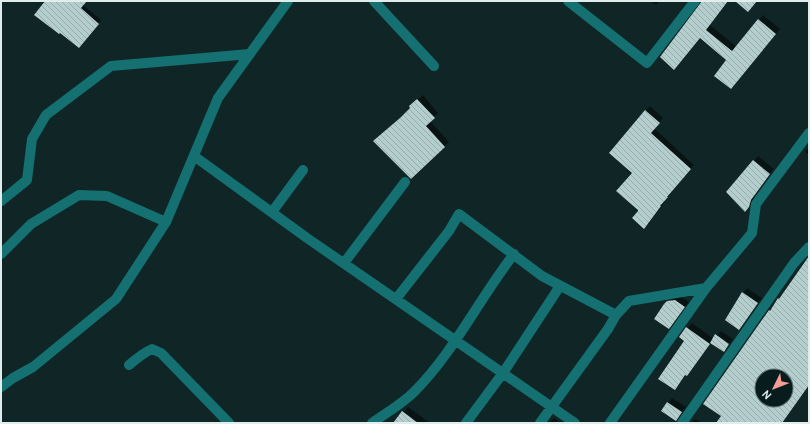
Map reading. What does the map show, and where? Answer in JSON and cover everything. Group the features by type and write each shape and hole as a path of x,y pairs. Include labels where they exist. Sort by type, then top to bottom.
{"street":[{"path":"1,386 12,378 33,367 116,299 166,222 218,98 288,1"},
{"path":"374,1 434,66"},
{"path":"568,1 647,63 695,1"},
{"path":"1,201 27,180 32,139 46,115 111,66 250,54"},
{"path":"610,423 706,288 752,233 756,204 809,133"},
{"path":"194,156 396,300 575,423"},
{"path":"272,212 303,170"},
{"path":"344,263 405,182"},
{"path":"1,254 31,224 78,195 107,196 166,222"},
{"path":"396,300 449,231 459,214 542,276 616,315"},
{"path":"682,423 794,263 809,247"},
{"path":"372,423 402,403 428,376 456,341 514,254"},
{"path":"466,423 503,373 560,286"},
{"path":"540,423 608,329 616,315 629,301 706,288"},
{"path":"129,365 142,354 152,349 157,350 229,423"}],"building":[{"path":"45,1 87,1 81,8 99,24 79,48 34,15"},
{"path":"702,1 728,1 706,30 732,51 758,19 776,34 731,89 714,76 726,60 700,38 674,70 660,57"},
{"path":"735,1 757,1 748,12"},
{"path":"417,99 435,118 426,126 445,147 411,179 373,141 400,118 410,108 409,106"},
{"path":"645,110 660,123 651,133 691,169 667,197 644,229 632,218 638,210 616,191 632,173 609,153"},
{"path":"753,160 770,174 751,200 749,207 745,212 726,192"},
{"path":"809,256 809,385 794,406 794,368 754,368 754,408 793,408 782,423 716,423 721,416 703,404 778,298 779,299"},
{"path":"742,292 758,303 739,330 725,320"},
{"path":"675,300 685,307 669,329 654,319 667,301"},
{"path":"686,327 710,344 675,390 658,379 684,341 679,337"},
{"path":"715,334 729,344 724,352 710,343"},
{"path":"667,402 682,412 676,421 661,411"},
{"path":"402,411 418,423 393,423"}]}
